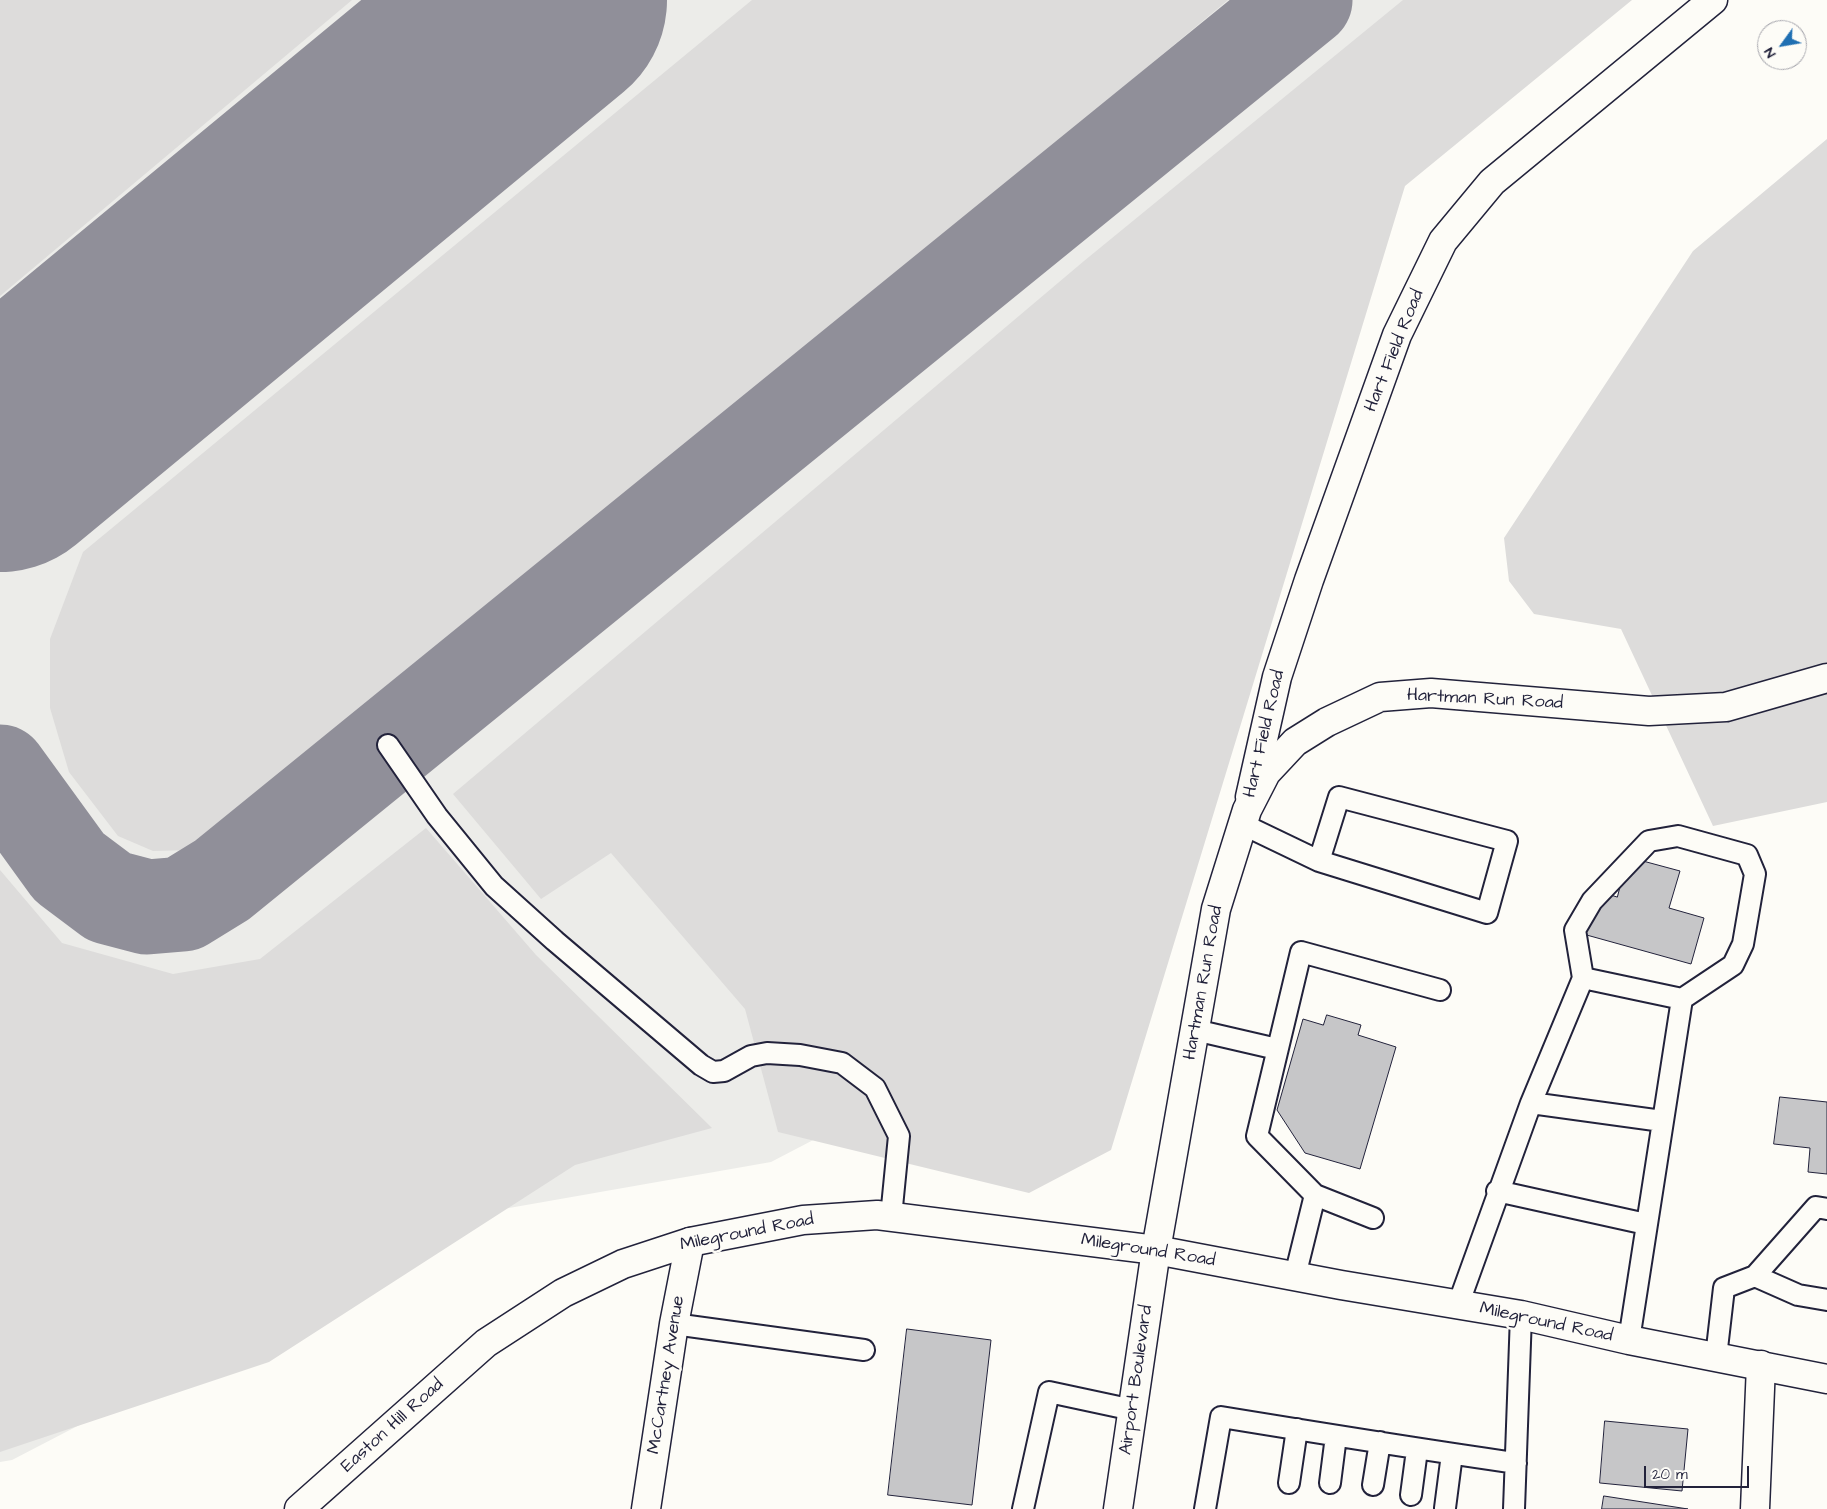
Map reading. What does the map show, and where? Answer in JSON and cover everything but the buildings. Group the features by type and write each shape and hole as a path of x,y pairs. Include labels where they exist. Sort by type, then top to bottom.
{"main road":[{"name":"Hart Field Road","path":"1245,817 1277,677 1309,580 1397,335 1443,241 1492,182 1713,0"},
{"name":"Hartman Run Road","path":"1156,1250 1216,909 1245,817 1266,773 1295,742 1327,722 1380,697 1431,693 1649,711 1726,707 1827,678"},
{"name":"Mileground Road","path":"486,1343 563,1293 623,1264 690,1242 804,1220 877,1215 1156,1250 1521,1315 1629,1340 1827,1379"},
{"name":"McCartney Avenue","path":"646,1509 674,1324 690,1242"},
{"name":"Airport Boulevard","path":"1118,1509 1156,1250"},
{"name":"Easton Hill Road","path":"299,1509 486,1343"},
{"path":"1755,1509 1761,1365"}],"lane":[{"path":"388,745 437,816 494,886 554,941 701,1065 713,1072 724,1071 751,1056 800,1056 842,1063 875,1088 899,1136 891,1217"},
{"path":"1245,817 1319,861 1487,912 1507,842 1339,797 1319,861"},
{"path":"1458,1305 1497,1191 1583,978 1576,930 1592,901 1650,841 1678,836 1747,855 1754,874 1743,944 1733,964 1682,999 1629,1340"},
{"path":"1373,1218 1315,1195 1257,1136 1301,952 1440,990"},
{"path":"1583,978 1682,999"},
{"path":"1195,1030 1277,1049"},
{"path":"1531,1103 1662,1121"},
{"path":"1497,1191 1646,1224"},
{"path":"1295,1276 1315,1195"},
{"path":"1716,1357 1724,1288 1755,1276 1816,1207 1827,1209"},
{"path":"1755,1276 1798,1295 1827,1300"},
{"path":"1514,1509 1521,1315"},
{"path":"674,1324 864,1350"},
{"path":"1024,1509 1049,1392 1133,1410"},
{"path":"1205,1509 1221,1418 1380,1442 1417,1450 1516,1463"},
{"path":"1289,1483 1297,1429"},
{"path":"1330,1483 1336,1436"},
{"path":"1373,1485 1380,1442"},
{"path":"1411,1495 1417,1450"},
{"path":"1445,1508 1452,1454"}],"shaded area":[{"path":"0,0 1599,0 1354,192 1163,958 771,1162 492,1211 12,1460 0,1462"},
{"path":"0,0 352,0 0,296"},
{"path":"752,0 1228,0 224,833 193,850 153,851 118,836 69,772 50,708 50,639 83,552"},
{"path":"1403,0 1632,0 1405,186 1111,1150 1029,1193 778,1132 745,1009 611,853 541,899 453,794 1084,261"},
{"path":"1827,139 1827,802 1713,826 1621,629 1534,614 1509,581 1504,538 1693,251"},
{"path":"426,828 536,955 712,1128 575,1165 269,1362 0,1452 0,870 62,943 173,974 260,959"}],"taxiway":[{"path":"0,772 69,867 109,897 147,907 183,904 222,880 1305,0"}],"runway":[{"path":"0,453 548,0"}]}
